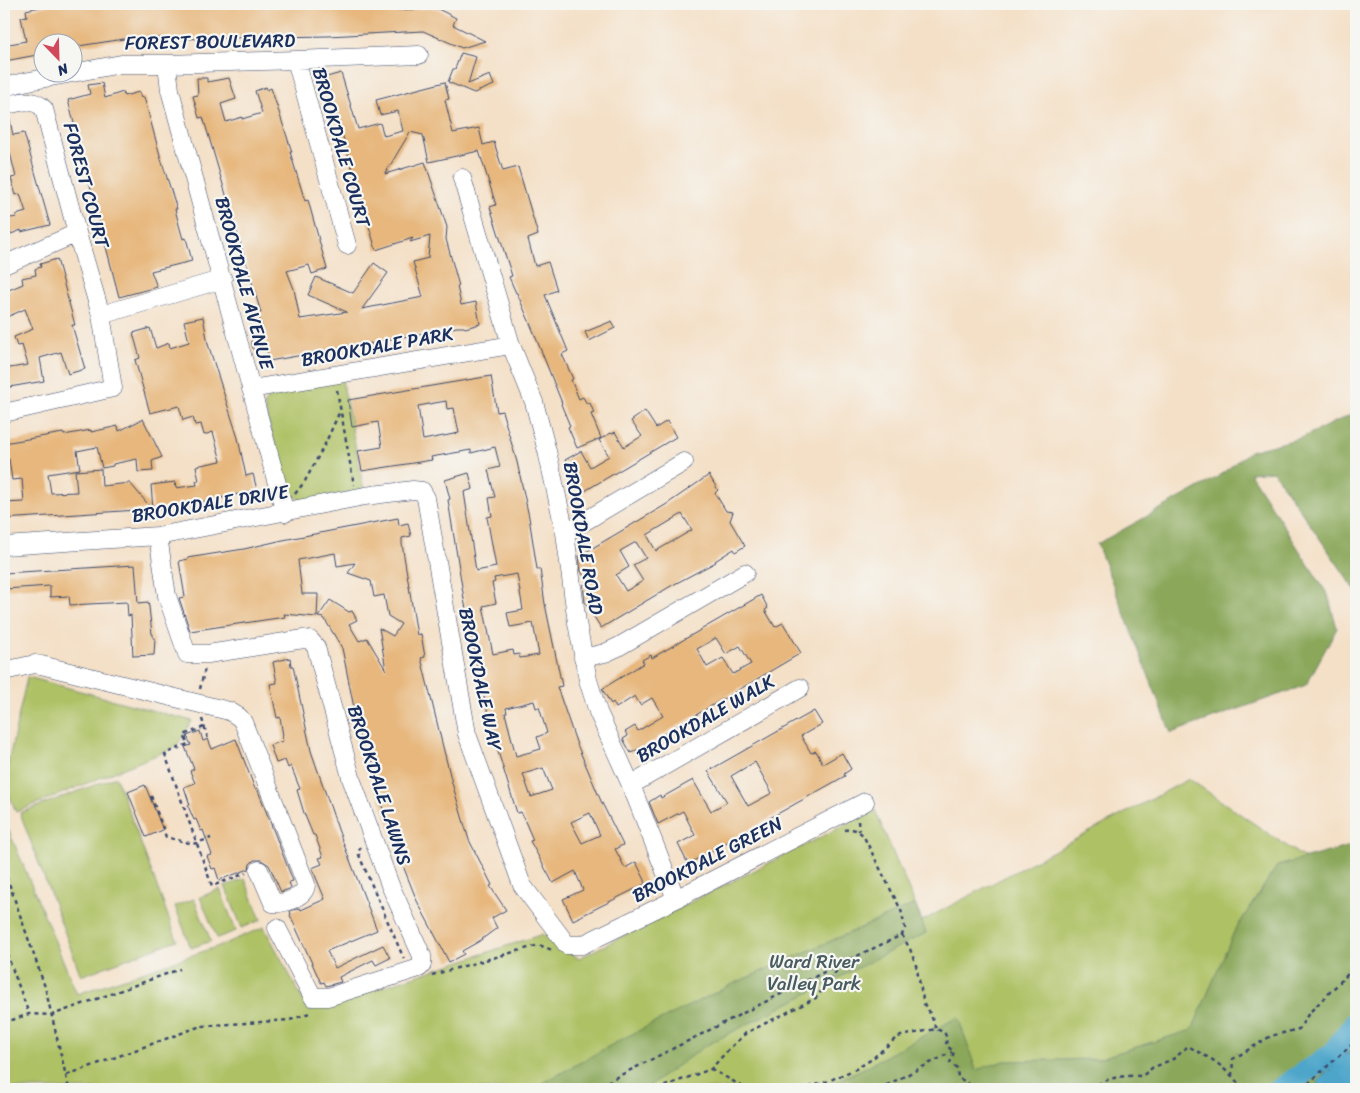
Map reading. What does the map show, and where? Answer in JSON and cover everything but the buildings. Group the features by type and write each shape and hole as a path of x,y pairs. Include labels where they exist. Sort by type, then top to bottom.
{"street":[{"name":"FOREST BOULEVARD","path":"4,87 121,64 419,55"},
{"name":"BROOKDALE COURT","path":"296,60 347,245"},
{"name":"BROOKDALE AVENUE","path":"167,64 170,90 284,508"},
{"name":"FOREST COURT","path":"4,106 30,101 40,104 44,109 101,314 113,388 4,413"},
{"name":"BROOKDALE ROAD","path":"462,178 511,345 534,402 565,533 583,658 588,680 598,712 631,785 676,899"},
{"path":"4,265 77,233"},
{"path":"101,314 223,279"},
{"name":"BROOKDALE PARK","path":"251,389 511,345"},
{"path":"565,533 684,462"},
{"name":"BROOKDALE DRIVE","path":"4,546 158,536 284,508 413,490 422,491"},
{"name":"BROOKDALE WAY","path":"422,491 426,498 466,734 522,885 567,945"},
{"name":"BROOKDALE LAWNS","path":"158,536 167,596 187,654 208,654 304,639 310,640 316,647 352,781 390,885 422,956 422,965 419,968 328,997 313,997 277,928"},
{"path":"583,658 605,653 618,647 744,573"},
{"path":"4,671 35,664 42,665 229,711 239,716 306,884 305,891 301,895 280,903 273,903 254,871"},
{"name":"BROOKDALE WALK","path":"631,785 800,688"},
{"name":"BROOKDALE GREEN","path":"567,945 582,945 864,802"}],"path":[{"path":"342,374 337,388 354,488 347,489"},
{"path":"284,508 298,492 325,444 340,410"},
{"path":"291,487 303,495"},
{"path":"204,727 184,735 188,744 165,754 212,886 254,871"},
{"path":"151,796 166,837 193,844 210,838"},
{"path":"593,1089 844,962 902,935 905,928 902,910 864,837 859,831 843,830"},
{"path":"363,842 358,852 403,955 404,959 400,964"},
{"path":"4,869 44,987 69,1089"},
{"path":"4,895 12,892"},
{"path":"902,935 916,965 924,1004 931,1015 936,1029"},
{"path":"4,946 29,1014"},
{"path":"657,1089 711,1069 746,1033 816,998 844,962"},
{"path":"1232,1076 1233,1059 1271,1036 1299,1029 1309,1013 1356,966"},
{"path":"4,1022 29,1014 52,1015 180,969"},
{"path":"801,1089 826,1082 858,1068 872,1059 895,1039 936,1029 944,1032 946,1045 954,1052"},
{"path":"1304,1089 1302,1088 1356,1041"},
{"path":"1091,1089 1098,1084 1123,1075 1142,1076 1152,1068 1175,1058 1188,1046 1208,1057 1232,1076 1243,1089"},
{"path":"879,1089 954,1052"},
{"path":"954,1052 950,1063 957,1068 958,1078 967,1082 972,1089"},
{"path":"711,1069 747,1089"}],"green space":[{"path":"342,379 364,490 303,502 294,496 287,487 264,406 267,399 278,392"},
{"path":"1356,412 1356,591 1273,471 1250,473 1328,595 1337,628 1306,685 1171,733 1097,544 1218,477 1250,451 1301,438"},
{"path":"27,677 192,721 176,747 16,812 4,782"},
{"path":"116,777 177,940 81,976 20,813"},
{"name":"Ward River Valley Park","path":"1189,779 1307,860 1191,1034 1046,1089 4,1089 4,819 77,994 222,945 264,927 309,1011 543,934 559,949 579,958 875,810 922,921"},
{"path":"1354,845 1356,853 1356,1089 817,1089 860,1070 958,1017 976,1070 1004,1061 1097,1059 1192,1030 1234,932 1277,866"},
{"path":"245,879 261,920 242,928 225,886"},
{"path":"220,889 236,931 217,938 200,897"},
{"path":"194,899 211,941 191,948 175,906"},
{"path":"915,904 926,933 705,1046 645,1089 532,1089 624,1038 735,983"}],"water":[{"path":"1356,1045 1356,1089 1319,1089 1318,1081"}],"waterway":[{"path":"1280,1089 1332,1054 1356,1021"}]}
